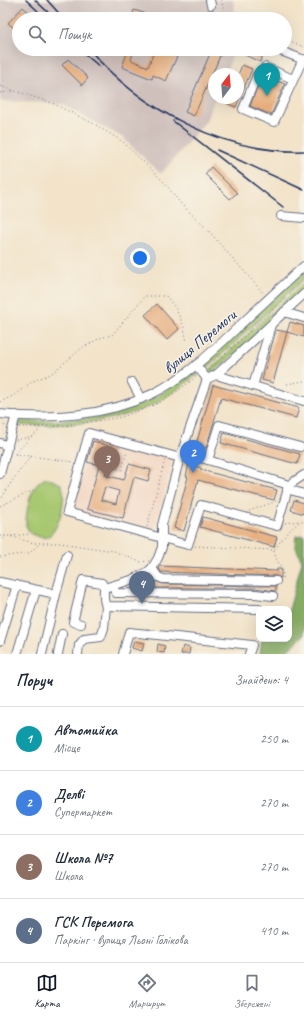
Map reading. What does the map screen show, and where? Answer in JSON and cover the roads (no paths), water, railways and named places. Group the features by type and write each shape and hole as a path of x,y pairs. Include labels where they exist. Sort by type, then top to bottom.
{"street":[{"path":"258,75 243,109 274,122 303,60 292,56"},
{"path":"266,67 293,79"},
{"path":"281,216 304,218"},
{"name":"вулиця Перемоги","path":"0,414 41,416 90,412 118,407 141,399 163,388 196,365 304,266"},
{"path":"108,587 131,580 146,573 153,566 162,547 162,525 179,454 207,379 216,375 304,294"},
{"path":"284,312 304,318"},
{"path":"253,386 271,325"},
{"path":"196,365 207,379"},
{"path":"216,375 304,401"},
{"path":"132,382 141,399"},
{"path":"0,474 6,443 16,415"},
{"path":"208,460 219,425 300,447"},
{"path":"304,475 287,489 277,526 201,505 188,545 67,512 89,433 208,460 287,489 304,494"},
{"path":"42,654 67,555"},
{"path":"153,566 158,577 163,579 276,581"},
{"path":"81,624 73,622 83,580 102,583 116,593 274,596"},
{"path":"0,582 56,594"},
{"path":"0,641 17,585"},
{"path":"78,654 79,645 84,638 101,636 104,628 106,606 104,602 108,587"},
{"path":"17,654 36,590"},
{"path":"106,606 256,609"},
{"path":"123,654 129,632 252,645 248,654"},
{"path":"58,654 62,634"}],"railway":[{"path":"26,0 38,11"},
{"path":"35,0 48,12"},
{"path":"47,0 58,12"},
{"path":"87,56 100,67"},
{"path":"95,56 109,71 132,91 185,124 214,136 244,145 274,150 304,151"},
{"path":"173,121 283,207"},
{"path":"217,150 304,190"}],"place":[{"name":"Автомийка","path":"267,96"},
{"name":"Делві","path":"193,473"},
{"name":"Школа №7","path":"107,479"},
{"name":"ГСК Перемога","path":"142,604"}]}
